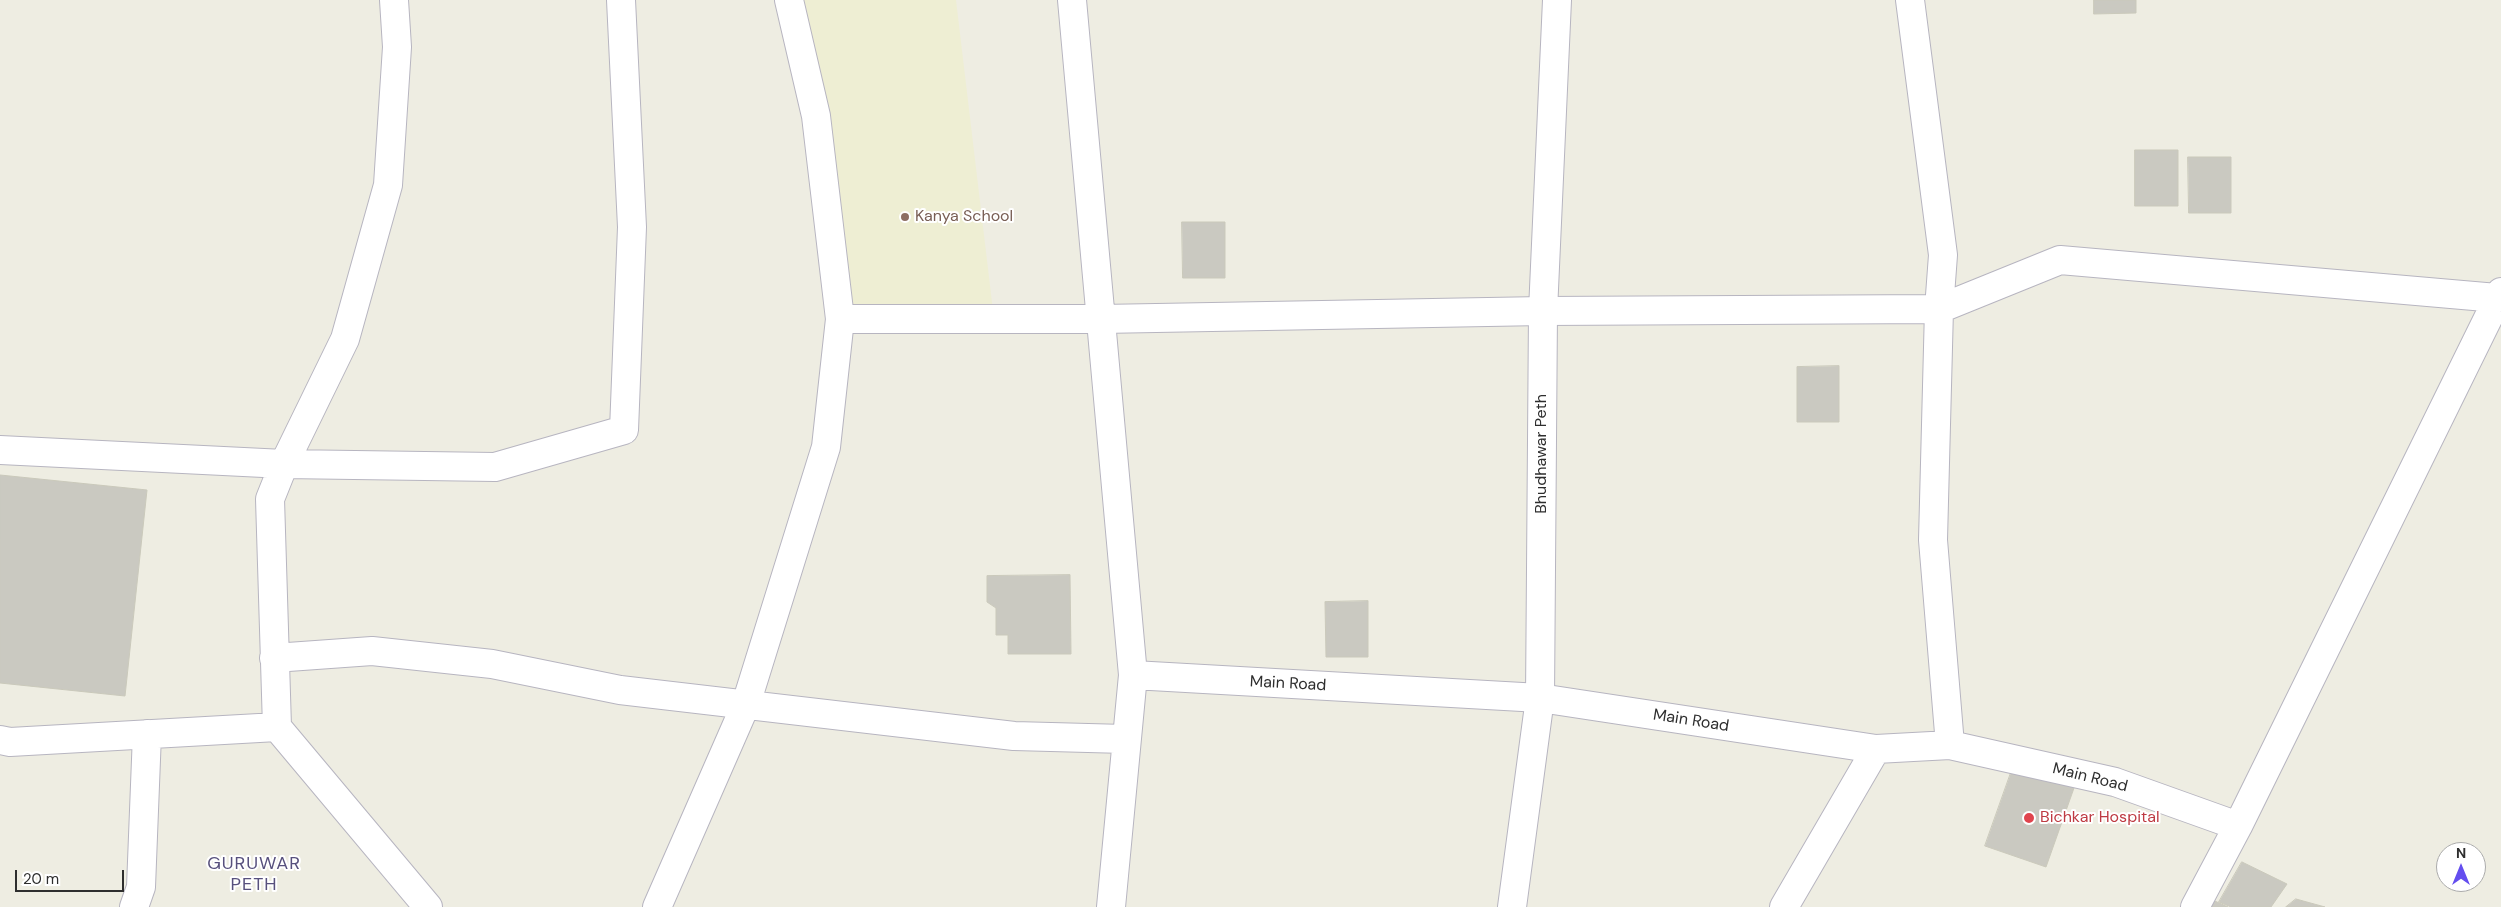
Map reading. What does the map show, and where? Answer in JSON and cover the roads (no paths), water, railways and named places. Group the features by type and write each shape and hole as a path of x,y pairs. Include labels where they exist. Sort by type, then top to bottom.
{"street":[{"path":"394,0 397,47 388,185 345,339 284,464 270,499 274,658 277,727 428,907"},
{"path":"0,450 284,464 495,467 624,430 632,227 621,0"},
{"path":"656,907 746,704 826,447 840,318 816,116 789,0"},
{"path":"1072,0 1133,675 1125,739 1111,907"},
{"name":"Bhudhawar Peth","path":"1512,907 1540,698 1542,311 1558,0"},
{"path":"1910,0 1943,255 1939,310 1933,540 1950,745"},
{"path":"840,318 1101,318 1542,311 1939,310 2060,260 2499,295 2238,826 2195,907"},
{"path":"274,658 372,651 492,664 620,690 1014,736 1125,739"},
{"name":"Main Road","path":"1133,675 1540,698 1876,749 1950,745 2115,782 2238,826"},
{"path":"0,740 10,742 277,727"},
{"path":"134,907 141,887 147,734"},
{"path":"1784,907 1876,749"}],"place":[{"name":"Kanya School","path":"905,217"},
{"name":"Bichkar Hospital","path":"2029,818"}],"district":[{"name":"GURUWAR PETH","path":"254,874"}]}
